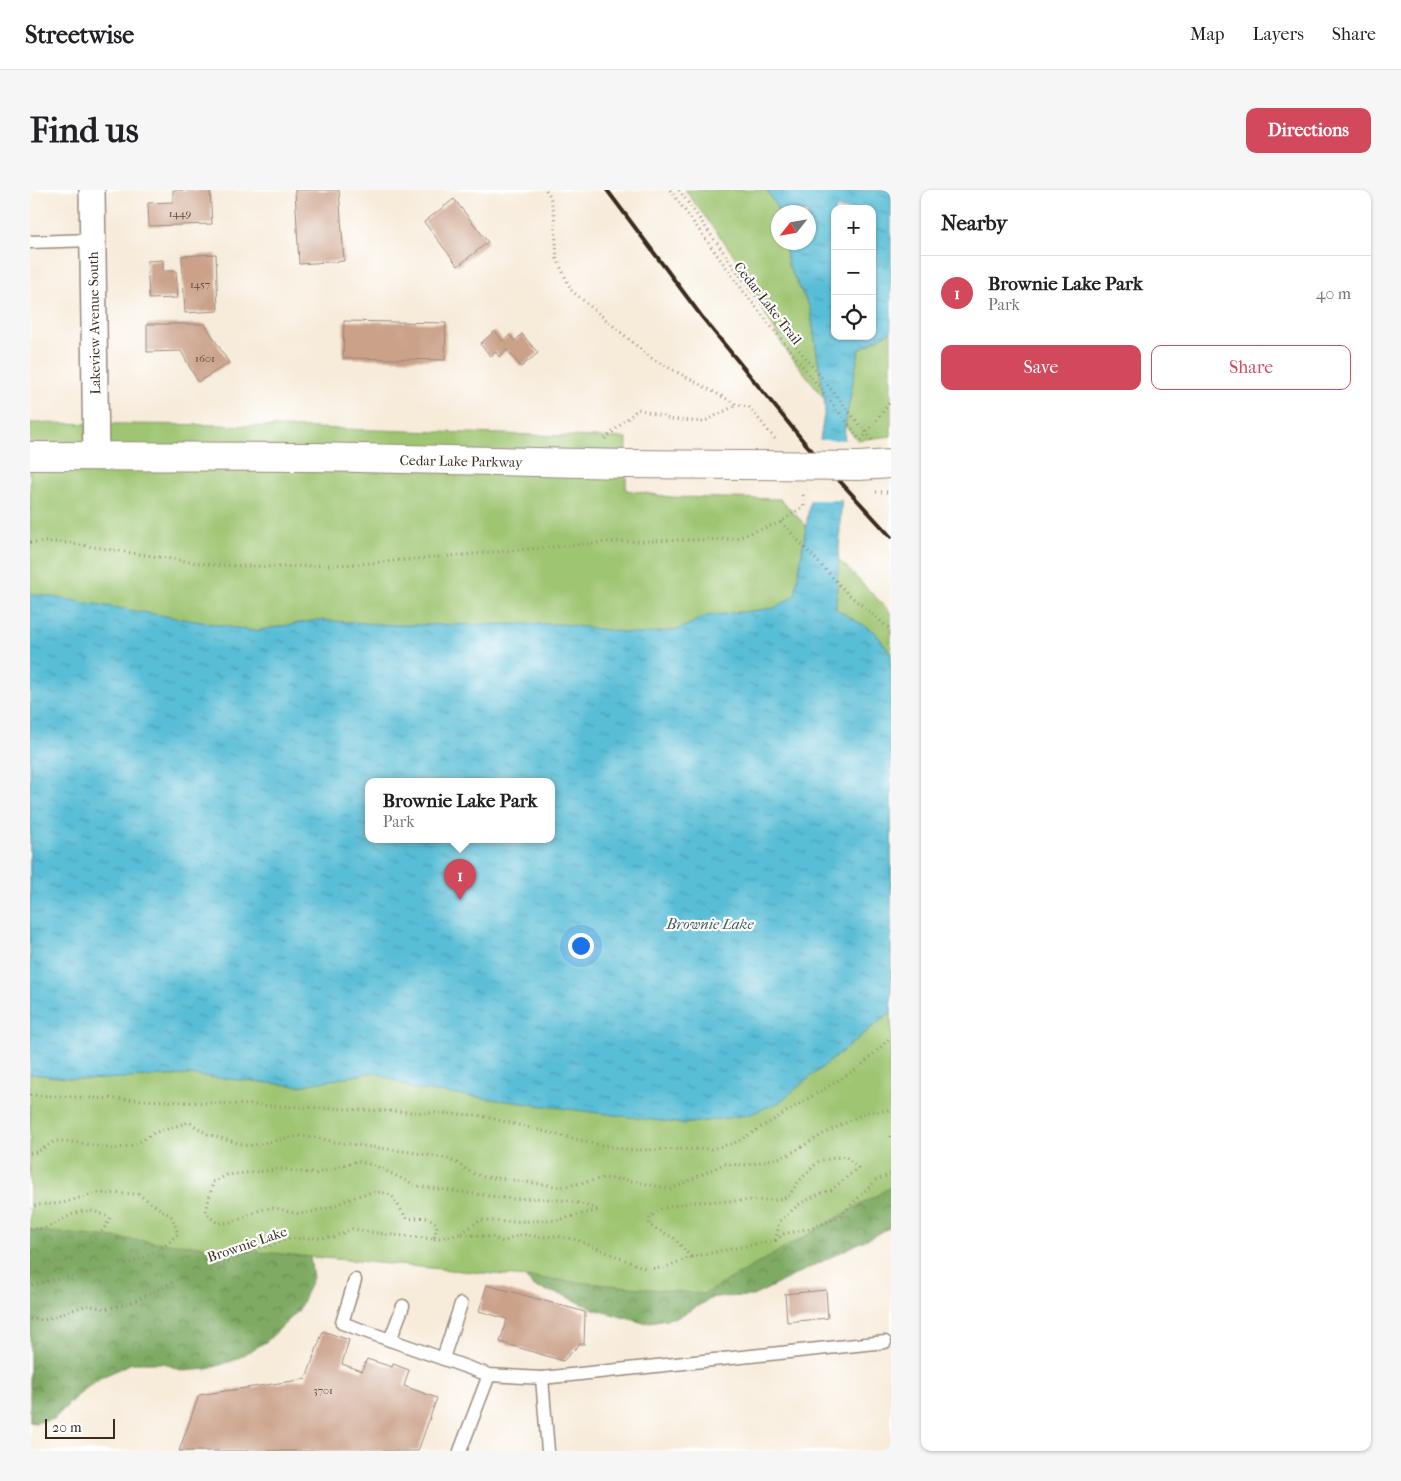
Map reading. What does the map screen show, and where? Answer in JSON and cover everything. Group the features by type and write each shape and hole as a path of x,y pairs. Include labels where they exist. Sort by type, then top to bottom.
{"street":[{"name":"Lakeview Avenue South","path":"92,190 96,457"},
{"name":"Cedar Lake Parkway","path":"30,456 313,457 626,464 859,466 891,464"}],"lane":[{"path":"30,242 93,240"},
{"path":"354,1280 342,1323 489,1375 542,1378 885,1342"},
{"path":"442,1358 461,1304"},
{"path":"390,1340 403,1306"},
{"path":"460,1451 489,1375"},
{"path":"542,1378 548,1451"}],"path":[{"path":"546,190 550,196 554,211 556,259 571,290 651,358 738,405 750,407 779,444"},
{"name":"Cedar Lake Trail","path":"670,190 744,292 852,428"},
{"name":"Cedar Lake Trail","path":"679,190 750,288 857,422"},
{"path":"861,440 891,401"},
{"path":"603,441 638,409 670,418 703,422 738,405"},
{"path":"30,542 60,542 212,565 282,567 360,564 608,542 734,539 781,522 804,506 803,490"},
{"path":"781,522 847,593 891,630"},
{"path":"30,1096 478,1115 627,1150 711,1149 737,1142 860,1067 891,1037"},
{"path":"30,1153 37,1152 56,1141 114,1148 134,1145 154,1133 189,1122 207,1134 248,1146 299,1136 417,1152 448,1159 470,1172 484,1177 562,1187 604,1178 627,1180 671,1189 724,1164 748,1165 786,1156 825,1133 867,1112 887,1111 891,1108"},
{"path":"691,1257 674,1238 649,1225 650,1217 660,1209 690,1202 776,1200 788,1197 798,1182 819,1161 845,1156 858,1168 831,1190 798,1205 779,1222 776,1240"},
{"name":"Brownie Lake","path":"30,1319 44,1320 87,1305 105,1309 128,1304 180,1278 224,1264 250,1252 289,1239 334,1237 352,1229 434,1240 437,1225 433,1220 428,1217 408,1219 401,1213 391,1196 378,1192 358,1196 329,1208 304,1214 293,1213 275,1207 263,1209 226,1223 216,1222 206,1212 213,1182 227,1175 282,1169 315,1174 357,1162 376,1166 417,1186 511,1199 536,1198 572,1201 599,1210 557,1220 506,1222 481,1220 460,1234"},
{"path":"434,1240 460,1234 492,1237 503,1242 522,1234 539,1237 557,1236 578,1240 647,1270 663,1268 691,1257 776,1240 784,1234 810,1228 839,1217 876,1180 891,1174"},
{"path":"30,1208 37,1205 63,1203 96,1193 138,1194 172,1217 178,1234 158,1250 139,1260 30,1286"},
{"path":"30,1230 39,1230 58,1224 68,1216 79,1211 94,1211 110,1218 104,1230 75,1256 53,1266 30,1271"}],"green space":[{"path":"685,190 767,190 775,205 771,205 771,250 786,250 788,265 810,308 824,398 783,346 736,258"},
{"path":"891,331 891,436 857,440 845,425 859,350"},
{"path":"30,423 217,425 627,438 626,490 670,497 780,499 891,613 891,1187 704,1294 30,1230"},
{"path":"891,1012 891,1227 753,1296 714,1297 678,1317 644,1323 593,1309 566,1296 534,1287 490,1243 309,1250 313,1278 298,1311 267,1341 235,1360 208,1369 183,1371 163,1363 132,1363 100,1378 81,1392 54,1419 36,1423 30,1422 30,1074"}],"water":[{"name":"Brownie Lake","path":"767,190 891,190 891,331 876,340 876,205 831,205 831,340 876,340 859,350 845,425 836,609 875,632 891,654 891,1012 778,1103 748,1115 684,1124 413,1089 375,1072 299,1086 189,1075 84,1080 30,1074 30,593 254,631 317,620 394,625 562,624 638,634 677,630 707,616 775,608 795,595 825,409 810,308 788,265 786,250 816,250 816,205 775,205"}],"pier":[{"path":"817,440 846,440 844,500 808,500"}],"building":[{"path":"173,190 210,190 212,224 149,226 148,203 173,202"},
{"path":"295,190 339,190 344,261 299,264"},
{"path":"454,199 488,242 458,266 424,222"},
{"path":"216,254 218,311 185,313 182,256"},
{"path":"163,260 163,271 176,271 178,298 149,299 147,261"},
{"path":"344,321 446,323 445,360 343,358"},
{"path":"147,324 205,324 229,363 198,382 181,351 147,352"},
{"path":"495,331 503,341 510,335 515,341 522,334 538,353 521,367 507,350 499,357 496,352 491,356 480,344"},
{"path":"487,1285 585,1312 584,1344 580,1344 563,1361 500,1342 507,1319 479,1311"},
{"path":"826,1290 828,1318 787,1322 785,1294"},
{"path":"323,1331 349,1340 342,1364 362,1371 367,1359 392,1367 393,1364 409,1370 404,1386 437,1398 418,1451 179,1451 199,1395 306,1379"}],"railway":[{"path":"607,190 702,317 804,442 891,537"}],"place":[{"name":"Brownie Lake Park","path":"460,900"}]}
